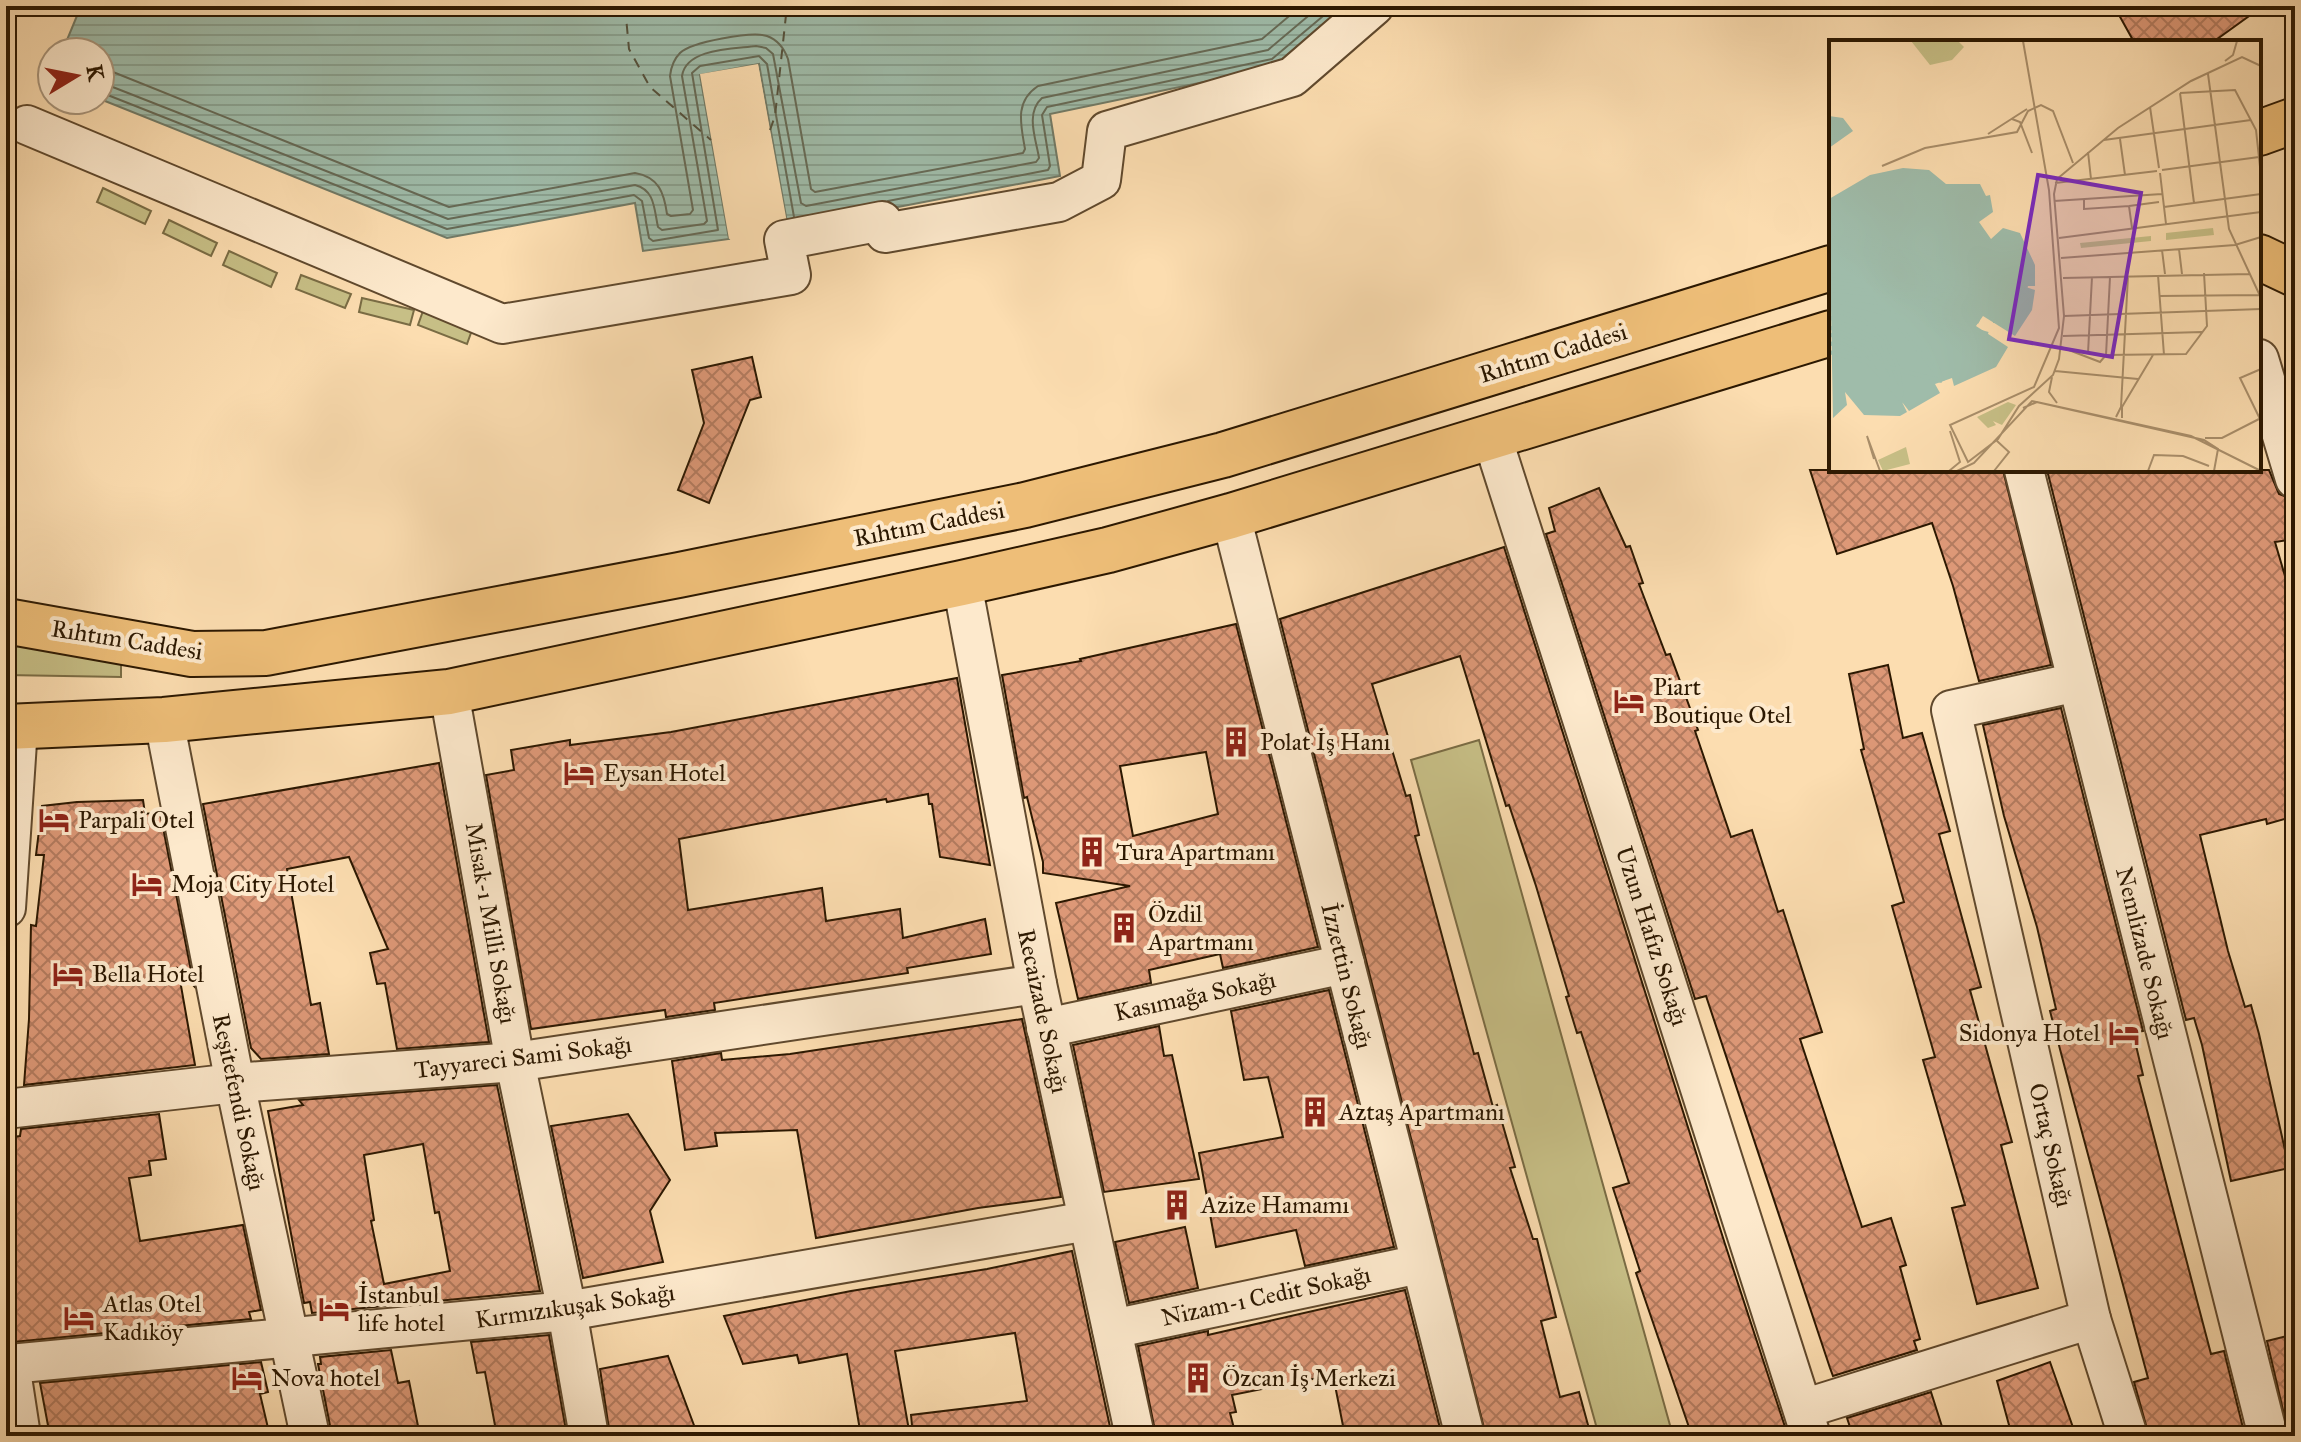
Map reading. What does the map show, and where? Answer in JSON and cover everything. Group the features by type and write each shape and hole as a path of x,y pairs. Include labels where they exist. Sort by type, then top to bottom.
{"main road":[{"path":"2261,132 2295,120"},
{"path":"2261,258 2295,274"},
{"name":"Rıhtım Caddesi","path":"6,621 192,654 266,653 664,578 1025,505 1223,455 1829,269"},
{"path":"12,727 164,720 449,692 962,583 1108,550 1231,516 1829,334"}],"street":[{"path":"27,125 502,324 791,275 784,240 882,221 885,233 1059,202 1101,180 1107,131 1292,77 1374,6"},
{"path":"2261,366 2295,479"},
{"name":"Uzun Hafız Sokağı","path":"1492,437 1807,1422"},
{"name":"Nemlizade Sokağı","path":"2024,472 2268,1436"},
{"name":"İzzettin Sokağı","path":"1231,516 1465,1436"},
{"name":"Recaizade Sokağı","path":"962,583 1037,984 1135,1436"},
{"name":"Ortaç Sokağı","path":"2077,682 1951,710 2091,1319"},
{"name":"Misak-ı Milli Sokağı","path":"449,692 515,1062 567,1311 589,1436"},
{"name":"Reşitefendi Sokağı","path":"164,720 235,1083 310,1436"},
{"path":"6,908 12,727"},
{"name":"Kasımağa Sokağı","path":"1046,1028 1345,964"},
{"name":"Tayyareci Sami Sokağı","path":"6,1109 235,1083 515,1062 1037,984"},
{"name":"Kırmızıkuşak Sokağı","path":"8,1363 567,1311 1088,1221"},
{"name":"Nizam-ı Cedit Sokağı","path":"1112,1329 1420,1264"},
{"path":"1807,1422 2091,1319 2128,1436"},
{"path":"8,1363 21,1436"}],"shaded area":[{"path":"103,188 151,211 145,224 97,202"},
{"path":"169,220 217,243 211,256 163,233"},
{"path":"229,251 277,273 271,287 223,265"},
{"path":"301,275 351,294 345,308 296,289"},
{"path":"362,298 414,310 410,325 359,312"},
{"path":"423,311 472,330 467,344 418,325"},
{"path":"6,643 121,663 121,677 6,675"},
{"path":"1479,740 1673,1436 1599,1436 1411,760"}],"water":[{"path":"81,6 1347,6 1276,67 1050,114 1060,176 788,228 759,64 700,75 729,239 643,251 635,203 447,238 116,105 116,36 69,36"}],"pier":[{"path":"758,64 788,228 784,229 755,68 704,77 733,238 729,239 700,74"}],"building":[{"path":"2114,6 2263,6 2216,40 2133,40"},
{"path":"752,357 761,397 750,400 709,503 678,490 704,423 692,370"},
{"path":"1810,470 2003,472 2051,665 1979,681 1932,523 1837,554"},
{"path":"2269,470 2279,494 2295,500 2295,539 2275,542 2295,610 2295,816 2267,824 2266,819 2200,835 2228,951 2245,1007 2251,1005 2259,1034 2289,1168 2231,1181 2202,1045 2194,1018 2186,1020 2048,472"},
{"path":"1599,488 1626,547 1630,546 1643,583 1639,584 1666,655 1670,654 1698,730 1695,731 1731,837 1752,830 1778,912 1783,910 1822,1032 1800,1039 1862,1227 1891,1218 1906,1265 1900,1267 1920,1339 1914,1341 1917,1350 1833,1376 1830,1368 1706,996 1695,999 1546,534 1555,531 1549,508"},
{"path":"1504,547 1788,1436 1692,1436 1636,1273 1640,1271 1613,1188 1629,1183 1581,1032 1577,1033 1536,886 1509,805 1506,806 1460,656 1372,684 1406,796 1410,795 1419,835 1415,836 1474,1054 1478,1053 1493,1107 1497,1105 1515,1167 1510,1168 1533,1239 1537,1239 1556,1317 1541,1321 1560,1397 1579,1392 1591,1436 1486,1436 1280,619"},
{"path":"1236,624 1318,947 1223,968 1220,954 1149,970 1151,983 1078,999 1056,903 1130,886 1043,873 1027,797 1024,798 1002,675","holes":["1206,752 1218,814 1133,836 1120,766"]},
{"path":"1888,665 1903,738 1922,733 1950,831 1939,834 1981,987 1970,990 2012,1142 2001,1145 2038,1288 1977,1304 1952,1208 1965,1205 1923,1060 1935,1057 1892,906 1904,902 1861,750 1864,749 1849,674"},
{"path":"957,678 990,865 940,857 928,794 887,802 886,799 679,839 688,910 822,888 826,921 900,909 903,938 985,919 991,954 907,968 908,973 714,1003 715,1010 666,1017 665,1010 531,1029 486,775 514,770 511,750 570,740 570,745 671,732"},
{"path":"2061,708 2143,1031 2133,1033 2143,1075 2138,1076 2211,1354 2224,1351 2245,1436 2149,1436 2134,1382 2148,1378 2050,1011 2056,1009 2037,927 2004,816 1983,725"},
{"path":"439,763 489,1042 397,1049 385,983 377,984 370,953 388,949 349,857 287,869 311,1005 320,1003 329,1054 261,1059 251,1048 203,804"},
{"path":"143,800 145,814 160,812 194,986 178,969 195,1065 24,1085 31,925 36,926 44,855 36,855 42,806"},
{"path":"1329,990 1394,1247 1305,1266 1296,1230 1216,1247 1199,1153 1283,1137 1268,1077 1244,1080 1231,1011"},
{"path":"1022,1019 1061,1197 978,1208 816,1238 797,1130 715,1133 717,1146 685,1150 672,1061 721,1053 722,1060 790,1054"},
{"path":"1159,1026 1164,1056 1172,1055 1199,1179 1104,1192 1073,1045"},
{"path":"497,1085 540,1291 312,1313 310,1302 304,1303 268,1111 303,1105 299,1100","holes":["423,1144 435,1213 439,1212 450,1271 384,1284 371,1221 374,1220 364,1155"]},
{"path":"159,1114 166,1159 149,1161 151,1175 129,1178 140,1241 243,1225 261,1310 249,1312 251,1319 13,1342 6,1340 6,1138 20,1136 21,1129"},
{"path":"628,1114 670,1180 650,1211 663,1262 583,1278 551,1126"},
{"path":"1185,1227 1198,1288 1129,1303 1115,1242"},
{"path":"1072,1251 1112,1436 913,1436 911,1415 1027,1401 1015,1333 895,1351 910,1436 861,1436 847,1354 799,1363 797,1355 743,1364 724,1316 987,1269"},
{"path":"1405,1290 1442,1436 1345,1436 1333,1375 1232,1395 1236,1412 1230,1413 1236,1436 1156,1436 1138,1346 1208,1331 1208,1335"},
{"path":"2295,1334 2295,1436 2289,1436 2267,1341"},
{"path":"549,1335 567,1436 497,1436 485,1372 477,1373 471,1342"},
{"path":"391,1350 398,1383 409,1381 420,1436 332,1436 318,1364 321,1364 320,1357"},
{"path":"668,1356 698,1436 610,1436 600,1369"},
{"path":"261,1362 268,1392 260,1394 268,1428 233,1436 50,1436 40,1383"},
{"path":"2050,1362 2076,1436 2012,1436 1997,1381"},
{"path":"1931,1392 1945,1436 1853,1436 1847,1418"}],"ferry route":[{"path":"625,6 629,49 650,87 711,140"},
{"path":"770,130 775,116 787,6"}],"place":[{"name":"Piart Boutique Otel","path":"1629,701"},
{"name":"Polat İş Hanı","path":"1236,742"},
{"name":"Eysan Hotel","path":"579,773"},
{"name":"Parpali Otel","path":"54,820"},
{"name":"Tura Apartmanı","path":"1092,852"},
{"name":"Moja City Hotel","path":"147,884"},
{"name":"Özdil Apartmanı","path":"1124,928"},
{"name":"Bella Hotel","path":"68,974"},
{"name":"Sidonya Hotel","path":"2124,1033"},
{"name":"Aztaş Apartmanı","path":"1315,1112"},
{"name":"Azize Hamamı","path":"1177,1205"},
{"name":"İstanbul life hotel","path":"334,1309"},
{"name":"Atlas Otel Kadıköy","path":"79,1318"},
{"name":"Nova hotel","path":"247,1378"},
{"name":"Özcan İş Merkezi","path":"1198,1378"}]}
